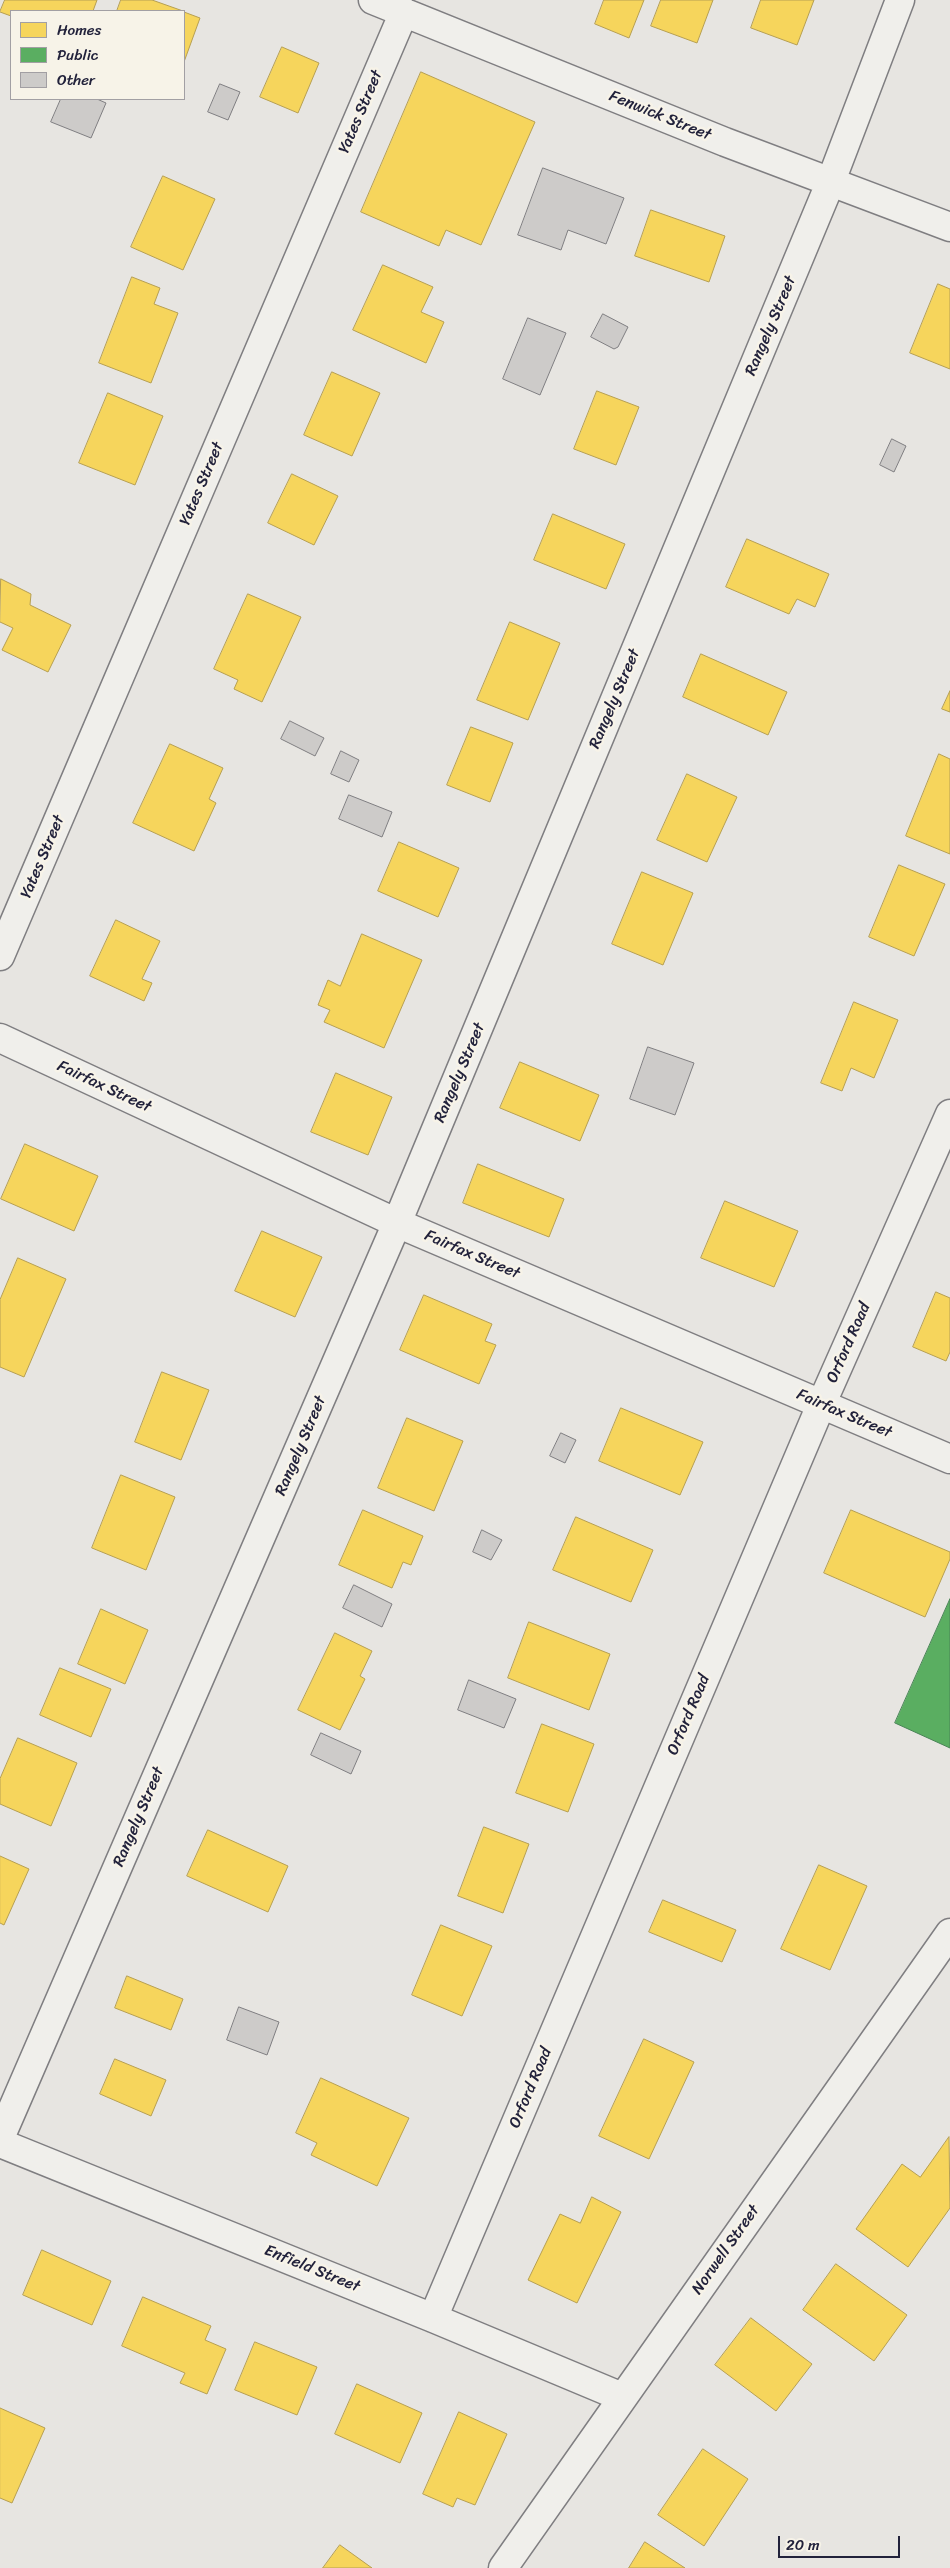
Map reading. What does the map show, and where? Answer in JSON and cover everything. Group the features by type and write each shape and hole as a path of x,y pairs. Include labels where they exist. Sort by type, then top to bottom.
{"street":[{"name":"Fenwick Street","path":"373,0 725,142 950,227"},
{"name":"Rangely Street","path":"0,2138 397,1223 831,181 900,0"},
{"name":"Yates Street","path":"0,956 404,12"},
{"name":"Fairfax Street","path":"0,1038 397,1223 950,1459"},
{"name":"Orford Road","path":"433,2318 821,1405 950,1114"},
{"name":"Norwell Street","path":"503,2568 950,1933"},
{"name":"Enfield Street","path":"0,2143 433,2318 622,2398"}],"building: Homes":[{"path":"5,0 97,0 93,10 10,10 10,16 0,12"},
{"path":"121,0 152,0 180,10 117,10"},
{"path":"604,0 644,0 629,38 595,24"},
{"path":"661,0 713,0 697,43 651,26"},
{"path":"761,0 814,0 797,45 751,28"},
{"path":"185,12 200,18 185,59"},
{"path":"282,47 319,63 298,113 260,97"},
{"path":"421,72 535,122 481,245 446,230 439,246 361,212"},
{"path":"163,176 215,199 183,270 131,247"},
{"path":"651,210 725,236 709,282 635,256"},
{"path":"383,265 433,287 421,312 444,322 426,363 353,330"},
{"path":"132,277 160,288 154,304 178,313 151,383 99,363"},
{"path":"938,284 950,289 950,369 910,353"},
{"path":"332,372 380,393 352,456 304,435"},
{"path":"597,391 639,407 616,465 574,449"},
{"path":"108,393 163,416 135,485 79,463"},
{"path":"292,474 338,496 314,545 268,523"},
{"path":"553,514 625,544 606,589 534,560"},
{"path":"747,539 829,574 815,607 797,599 789,614 726,587"},
{"path":"1,579 31,594 30,605 71,625 48,672 2,650 13,628 0,622"},
{"path":"248,594 301,617 262,702 234,689 238,680 214,669"},
{"path":"510,622 560,643 528,720 477,700"},
{"path":"701,654 787,692 768,735 683,697"},
{"path":"950,691 950,712 942,709"},
{"path":"471,727 513,743 490,802 447,785"},
{"path":"170,744 223,768 209,799 216,803 194,851 133,823"},
{"path":"939,754 950,759 950,854 906,836"},
{"path":"687,774 737,797 707,862 657,840"},
{"path":"399,842 459,868 438,917 378,891"},
{"path":"899,865 945,884 914,956 869,937"},
{"path":"642,872 693,893 663,965 612,944"},
{"path":"116,920 160,941 142,979 152,983 144,1001 90,976"},
{"path":"362,934 422,960 384,1048 324,1022 330,1010 318,1005 328,980 340,986"},
{"path":"854,1002 898,1020 874,1078 851,1068 842,1091 821,1083"},
{"path":"520,1062 599,1095 580,1141 500,1108"},
{"path":"336,1073 392,1097 368,1155 311,1132"},
{"path":"25,1144 98,1176 74,1231 1,1199"},
{"path":"478,1164 564,1199 549,1237 463,1203"},
{"path":"725,1201 798,1231 774,1287 701,1258"},
{"path":"262,1231 322,1257 295,1317 235,1291"},
{"path":"18,1258 66,1279 24,1377 0,1367 0,1300"},
{"path":"936,1292 950,1298 950,1352 946,1361 913,1347"},
{"path":"424,1295 492,1324 485,1341 496,1345 479,1384 400,1350"},
{"path":"162,1372 209,1390 181,1460 135,1442"},
{"path":"621,1408 703,1442 680,1495 599,1461"},
{"path":"407,1418 463,1441 434,1511 378,1488"},
{"path":"121,1475 175,1497 146,1570 92,1548"},
{"path":"363,1510 423,1536 411,1565 403,1562 392,1588 339,1565"},
{"path":"851,1510 950,1552 950,1559 925,1617 824,1573"},
{"path":"576,1517 653,1550 631,1602 553,1570"},
{"path":"101,1609 148,1630 125,1684 78,1664"},
{"path":"529,1622 610,1654 589,1710 508,1678"},
{"path":"335,1633 372,1651 360,1676 365,1679 340,1730 298,1710"},
{"path":"60,1668 111,1689 91,1737 40,1715"},
{"path":"542,1724 594,1744 568,1812 516,1793"},
{"path":"18,1738 77,1763 51,1826 0,1804 0,1779"},
{"path":"484,1827 529,1844 503,1913 458,1896"},
{"path":"208,1830 288,1866 268,1912 187,1876"},
{"path":"0,1856 29,1869 4,1925 0,1923"},
{"path":"819,1865 867,1886 830,1970 781,1949"},
{"path":"663,1900 736,1930 722,1962 649,1932"},
{"path":"441,1925 492,1946 462,2016 412,1995"},
{"path":"127,1976 183,1999 171,2030 115,2008"},
{"path":"644,2039 694,2062 649,2159 599,2136"},
{"path":"115,2059 166,2080 151,2116 100,2094"},
{"path":"321,2078 409,2118 377,2186 311,2155 317,2143 296,2133"},
{"path":"949,2137 950,2208 908,2267 856,2229 902,2164 920,2177"},
{"path":"592,2197 621,2212 577,2303 528,2280 560,2214 580,2223"},
{"path":"42,2250 111,2281 92,2325 23,2295"},
{"path":"836,2264 907,2315 874,2361 803,2310"},
{"path":"143,2297 211,2326 205,2340 226,2349 207,2394 180,2383 185,2373 122,2346"},
{"path":"751,2318 812,2364 776,2411 715,2365"},
{"path":"255,2342 317,2367 297,2415 235,2390"},
{"path":"357,2384 422,2413 400,2463 335,2434"},
{"path":"0,2408 45,2428 12,2503 0,2498"},
{"path":"459,2412 507,2434 475,2505 457,2498 453,2507 423,2494"},
{"path":"703,2449 748,2479 704,2546 658,2515"},
{"path":"645,2542 685,2568 629,2568"},
{"path":"340,2545 372,2568 323,2568"}],"building: Public":[{"path":"950,1599 950,1748 895,1723"}],"building: Other":[{"path":"220,84 240,92 228,120 208,112"},
{"path":"61,100 99,100 106,103 91,138 51,122"},
{"path":"543,168 624,198 606,244 568,230 561,250 518,235"},
{"path":"603,314 628,327 618,347 614,349 591,337"},
{"path":"528,318 566,333 540,395 503,379"},
{"path":"892,439 906,446 894,472 880,465"},
{"path":"290,721 324,738 315,756 281,739"},
{"path":"341,751 359,760 349,782 331,774"},
{"path":"349,795 392,812 382,837 339,819"},
{"path":"648,1047 694,1063 675,1115 630,1099"},
{"path":"561,1433 576,1440 565,1463 550,1456"},
{"path":"482,1530 502,1540 491,1560 473,1552"},
{"path":"354,1585 392,1604 382,1627 343,1608"},
{"path":"469,1680 516,1699 504,1728 458,1710"},
{"path":"321,1733 361,1751 351,1774 311,1755"},
{"path":"239,2007 279,2022 267,2055 227,2040"}]}
